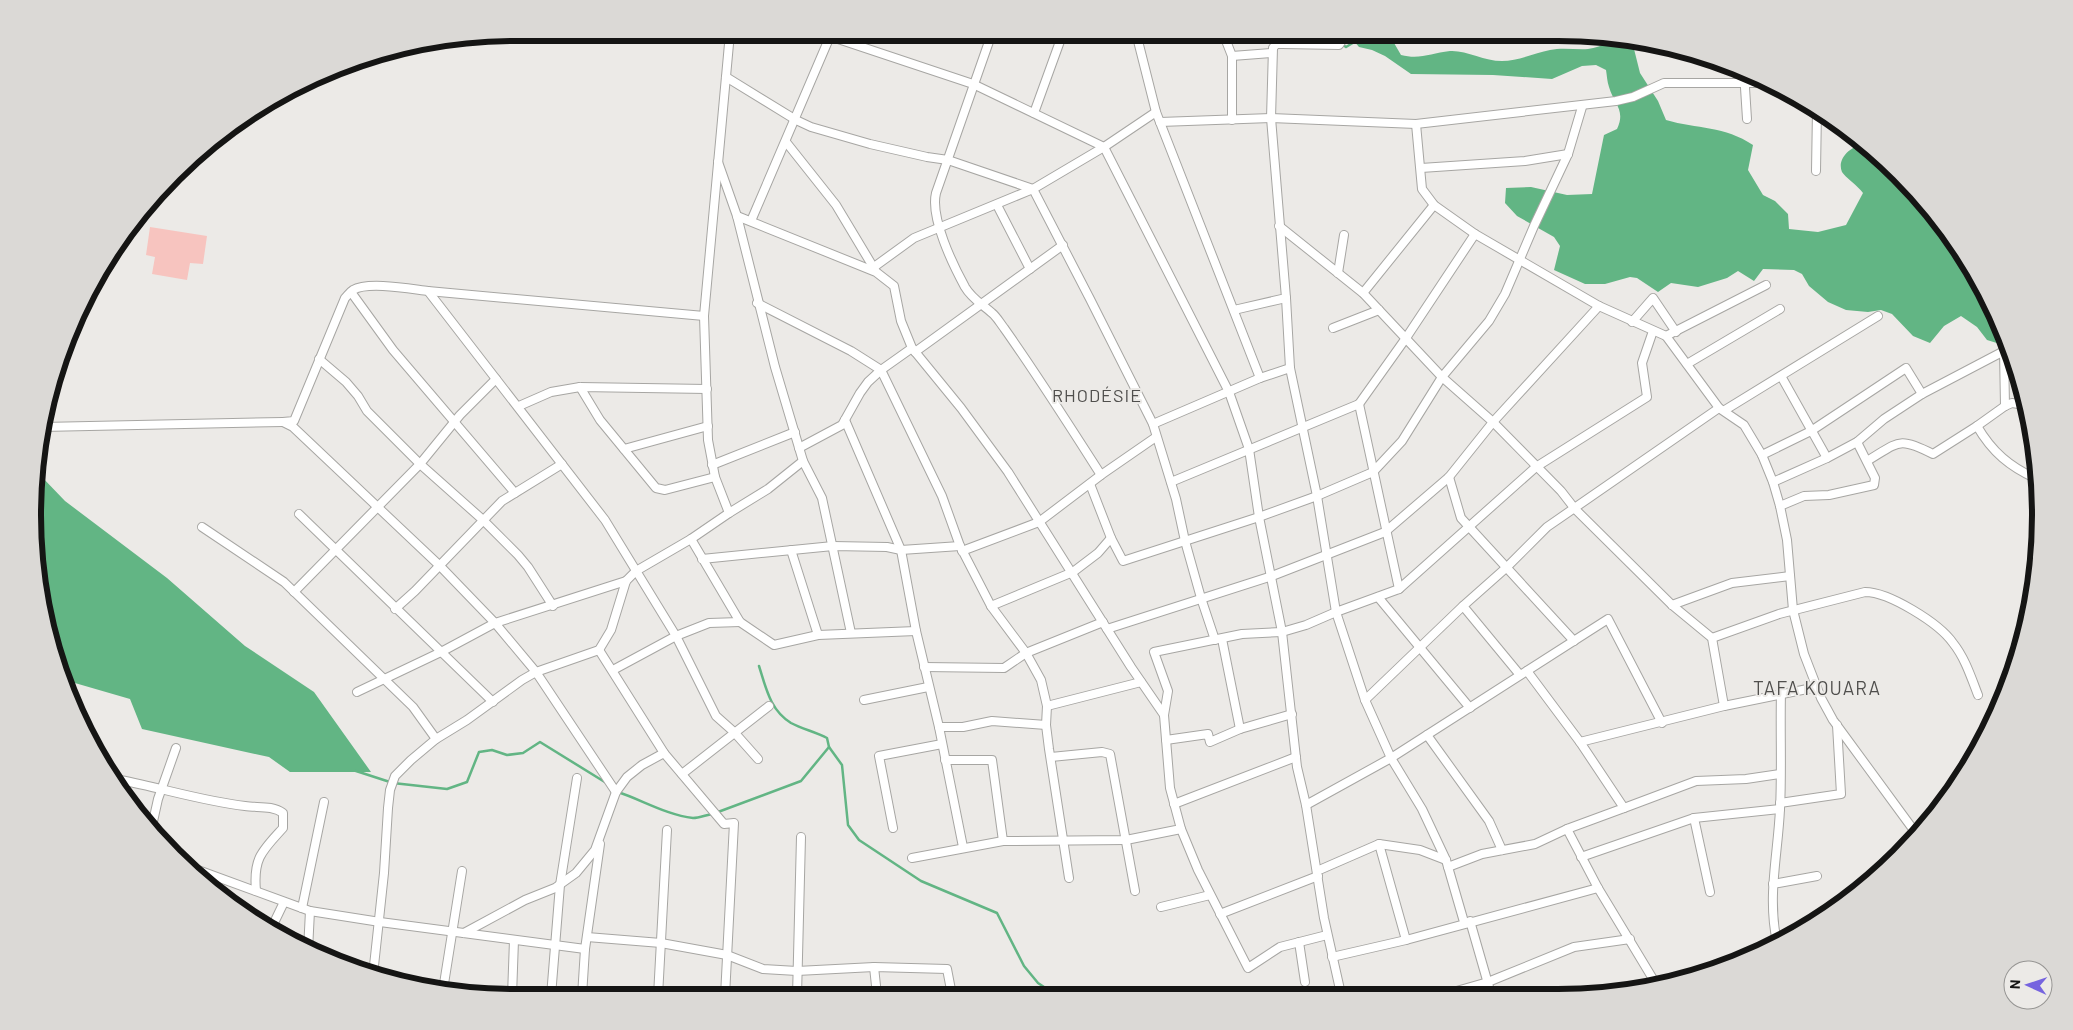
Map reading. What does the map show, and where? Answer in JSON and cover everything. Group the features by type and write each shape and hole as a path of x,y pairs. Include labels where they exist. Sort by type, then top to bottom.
{"street":[{"path":"729,41 704,316 708,426 712,465 729,513"},
{"path":"751,221 796,120 828,41"},
{"path":"848,41 973,84 1104,147 1149,232 1229,392 1249,449 1259,517 1282,632 1296,757 1306,805 1327,935 1340,989"},
{"path":"989,41 934,199 938,226 965,286 973,298 993,314 1040,379 1101,475"},
{"path":"1034,113 1060,41"},
{"path":"1138,41 1156,112 1260,378"},
{"path":"1226,41 1232,56 1232,120"},
{"path":"1342,41 1339,45 1276,44 1271,54 1271,118 1290,368 1317,496 1336,612 1364,700 1391,758 1422,809 1447,863 1490,989"},
{"path":"1232,56 1271,54"},
{"path":"726,77 796,120 811,127 870,144 948,160 1033,189 1153,424 1171,482 1201,598 1219,639 1240,729"},
{"path":"1745,82 1747,119"},
{"path":"1160,122 1271,118 1416,124 1582,107 1633,97 1664,83 1751,82"},
{"path":"1090,484 1111,538 1123,561 1259,517 1317,496 1373,472 1402,441 1442,377 1489,321 1505,294 1568,154 1582,107"},
{"path":"875,270 902,245 938,226 1033,189 1104,147 1156,112"},
{"path":"1816,171 1817,118"},
{"path":"1416,124 1422,189 1434,205 1475,234 1599,306 1666,336 1722,409 1744,424 1762,455 1780,506 1787,540 1793,610 1804,654 1817,687 1837,724 1913,829"},
{"path":"786,142 836,205 875,270"},
{"path":"1421,168 1525,161 1568,154"},
{"path":"718,162 737,216 775,367 803,461 822,498 851,633"},
{"path":"996,205 1030,269"},
{"path":"1363,293 1434,205"},
{"path":"737,216 875,270 894,286 901,321 913,350 961,408 1008,472 1141,682 1164,715"},
{"path":"1279,226 1363,293 1442,377 1493,422 1561,491 1575,509 1672,605 1712,638 1724,706"},
{"path":"1171,482 1249,449 1304,429 1359,404 1406,338 1475,234"},
{"path":"1338,273 1344,236"},
{"path":"799,448 842,425 860,393 881,370 981,305 1063,245"},
{"path":"1666,336 1766,285"},
{"path":"49,427 294,421 345,298 351,292 363,286 704,316"},
{"path":"428,291 519,406 604,520 676,636 716,716 758,758"},
{"path":"351,292 393,350 454,424 515,493"},
{"path":"1234,310 1286,298"},
{"path":"1632,322 1653,298 1676,332"},
{"path":"758,303 851,351 881,370 942,496 961,549 991,606 1026,653 1041,680 1047,706 1046,725 1069,878"},
{"path":"924,667 1004,668 1026,653 1105,625 1272,576 1385,532 1449,477 1493,422 1599,306"},
{"path":"1687,364 1780,309"},
{"path":"1333,328 1379,310"},
{"path":"1364,700 1507,567 1547,527 1722,409 1782,376 1878,316"},
{"path":"1327,935 1280,947 1248,968 1210,895 1181,829 1170,788 1164,715 1168,691 1154,652 1242,634 1282,632 1306,625 1399,589 1536,466 1647,396 1642,363 1653,331"},
{"path":"1773,482 1827,458 1857,442 1884,419 1922,394 2003,352"},
{"path":"2004,355 2005,406"},
{"path":"319,359 346,382 358,396 367,411 420,464 483,520 528,567 553,606"},
{"path":"1153,424 1260,378 1290,368"},
{"path":"1762,455 1810,431 1906,368 1922,394"},
{"path":"1782,376 1810,431 1827,458"},
{"path":"294,592 420,464 460,415 496,379"},
{"path":"519,406 551,392 580,387 707,389"},
{"path":"580,387 598,416 659,489 664,490 715,477"},
{"path":"1359,404 1385,532 1399,589"},
{"path":"1867,460 1900,442 1915,444 1933,454 2005,406 2019,404"},
{"path":"845,420 901,550 916,631 939,728 963,847"},
{"path":"282,422 293,427 378,506 496,623 536,672 616,792"},
{"path":"624,449 708,426"},
{"path":"1977,426 1986,442 1997,454 2030,475"},
{"path":"712,465 795,432"},
{"path":"702,559 833,546 887,547 901,550 961,549 1039,522 1101,475 1156,437"},
{"path":"1780,506 1804,496 1829,495 1874,484 1875,478 1857,442"},
{"path":"374,967 380,922 390,790 395,776 410,760 436,739 522,680 536,672 599,650 608,639 626,581 636,570 691,539 768,489 784,474 803,461"},
{"path":"396,609 502,501 562,464"},
{"path":"1449,477 1461,518 1574,641"},
{"path":"299,514 492,702"},
{"path":"202,527 284,582 413,707 436,739"},
{"path":"991,606 1073,572 1098,552 1111,538"},
{"path":"691,539 740,622 774,645 818,635 916,631"},
{"path":"791,550 818,635"},
{"path":"1672,605 1732,583 1790,576"},
{"path":"356,692 441,652 496,623 626,581"},
{"path":"1712,638 1793,610 1865,592 1873,592 1890,597 1947,635 1960,654 1978,695"},
{"path":"1378,596 1470,708"},
{"path":"1463,606 1524,673 1580,742 1624,808"},
{"path":"1306,805 1391,758 1608,619 1662,723"},
{"path":"613,670 676,636 709,623 740,622"},
{"path":"599,650 664,752 724,824 734,823 725,989"},
{"path":"1047,706 1141,682"},
{"path":"864,700 928,686"},
{"path":"1580,742 1724,706 1817,687"},
{"path":"1776,935 1773,924 1773,884 1780,806 1781,694"},
{"path":"682,774 769,706"},
{"path":"1166,740 1208,734 1210,742 1240,729 1292,714"},
{"path":"939,728 963,727 992,721 1046,725"},
{"path":"1581,858 1694,818 1780,806 1841,794 1837,724"},
{"path":"1427,735 1489,821 1502,850"},
{"path":"893,828 879,756 942,744"},
{"path":"153,820 161,790 176,748"},
{"path":"464,933 525,900 560,885 576,873 590,857 602,833 616,792 627,777 642,765 664,752"},
{"path":"1051,757 1102,752 1110,754 1136,891"},
{"path":"1174,804 1296,757"},
{"path":"945,760 992,760 1003,841"},
{"path":"1220,914 1317,874 1378,844 1420,850 1447,863 1535,844 1567,829 1696,781 1746,779 1780,774"},
{"path":"551,989 560,885 577,778"},
{"path":"123,781 245,806 276,808 283,813 283,828 260,854 254,875 256,891"},
{"path":"308,941 306,909 324,802"},
{"path":"1694,818 1710,892"},
{"path":"912,858 1003,841 1126,840 1181,829"},
{"path":"1567,829 1598,888 1653,979"},
{"path":"659,989 666,830"},
{"path":"582,989 584,949 602,833"},
{"path":"797,989 801,836"},
{"path":"1378,844 1406,940"},
{"path":"445,984 462,871"},
{"path":"204,872 306,909 380,922 584,949"},
{"path":"1773,884 1817,876"},
{"path":"1332,957 1406,940 1598,888"},
{"path":"1161,908 1210,895"},
{"path":"274,923 284,902"},
{"path":"587,937 662,943 727,956 764,969 797,971 874,967 947,969 951,989"},
{"path":"1464,989 1488,982 1574,947 1630,939"},
{"path":"512,989 514,940"},
{"path":"1299,942 1304,982"},
{"path":"874,967 876,989"}],"shaded area":[{"path":"1354,41 1393,41 1401,55 1420,56 1456,51 1495,61 1514,60 1555,49 1588,49 1606,44 1634,47 1640,73 1658,101 1666,120 1732,134 1753,145 1748,170 1763,195 1775,201 1788,214 1789,229 1818,232 1846,225 1863,193 1842,172 1841,167 1843,157 1856,147 1893,180 1934,227 1968,278 1983,305 2000,344 1987,340 1977,327 1961,316 1944,326 1930,343 1913,336 1892,314 1881,310 1868,312 1846,310 1828,302 1809,286 1802,274 1794,270 1763,269 1754,281 1738,271 1727,278 1698,287 1671,283 1658,292 1637,278 1630,277 1605,284 1585,284 1554,270 1560,246 1554,237 1517,216 1505,203 1506,188 1531,187 1567,195 1592,194 1604,135 1617,129 1620,117 1620,112 1607,81 1606,70 1596,65 1582,66 1552,79 1493,75 1411,74 1385,56 1359,47"},
{"path":"150,227 207,236 203,264 190,263 187,280 152,274 155,257 146,255"},
{"path":"113,265 108,277 99,289"},
{"path":"43,478 65,501 167,578 245,646 314,692 371,772 290,772 269,757 142,729 130,699 72,682 57,638 45,577 41,515"}],"waterway":[{"path":"1337,41 1346,47 1356,41"},
{"path":"759,666 770,698 778,712 791,723 827,738 829,747 842,765 848,825 859,840 921,881 997,913 1024,966 1038,983 1047,989"},
{"path":"356,771 393,783 447,789 467,782 479,752 492,750 507,755 523,753 540,742 608,784"},
{"path":"718,812 801,781 829,747"},
{"path":"618,792 664,811 683,816 695,818 712,814"}],"district":[{"name":"RHODÉSIE","path":"1097,395"},
{"name":"TAFA KOUARA","path":"1817,687"}]}
